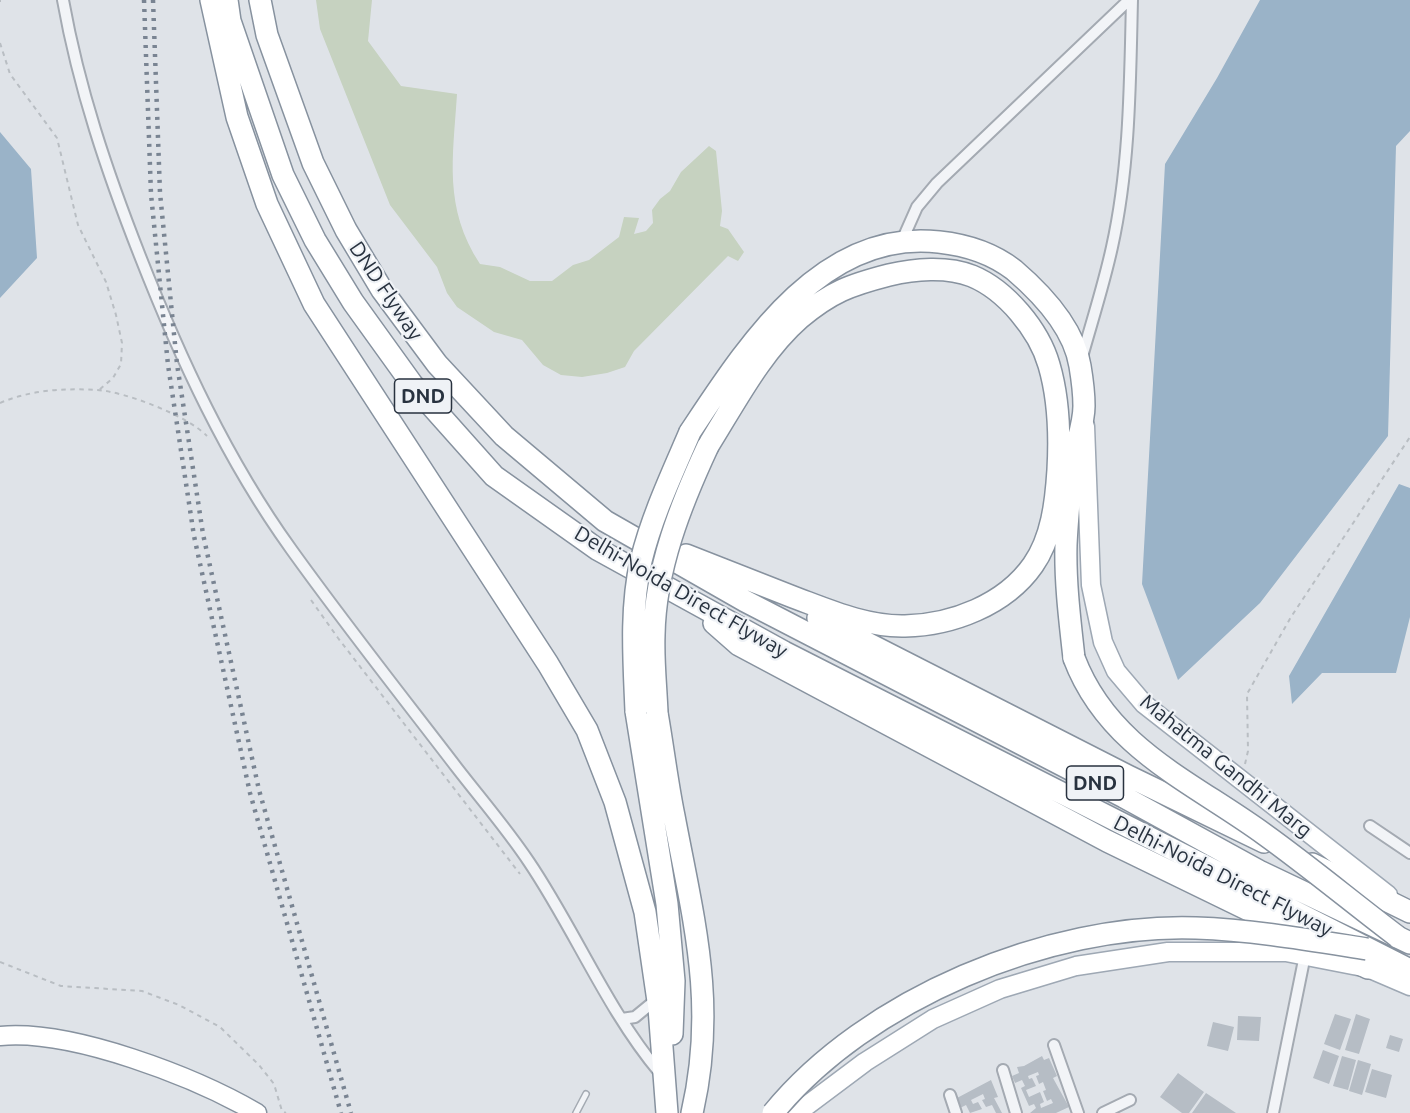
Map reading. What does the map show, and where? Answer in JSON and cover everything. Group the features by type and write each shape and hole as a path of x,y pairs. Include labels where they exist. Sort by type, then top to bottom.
{"highway":[{"path":"210,0 237,117 267,204 314,304 548,664 587,730 615,802 645,912 657,999 668,1113"},
{"name":"Delhi-Noida Direct Flyway","path":"227,0 230,21 283,175 315,240 412,384 494,476 597,549 784,652 1367,958"},
{"name":"DND Flyway","path":"260,0 267,35 313,163 346,230 382,290 437,364 504,436 604,522"},
{"path":"668,1113 674,981 667,904 636,711 633,626 641,561 663,493 690,432 753,344 803,290 821,275 856,255 882,246 926,240 959,244 983,251 1007,264 1029,283 1053,310 1069,334 1080,364 1084,406 1074,450 1066,547 1074,658 1083,680 1123,736 1264,834 1404,940"},
{"path":"604,522 729,572 865,622 904,626 953,618 1000,598 1032,566 1043,548 1056,498 1060,434 1054,385 1048,362 1036,337 1008,301 973,277 952,271 904,272 848,285 798,320 757,368 708,446 683,500 663,568 654,633 657,713 674,815 693,904 703,985 704,1045 692,1113"},
{"name":"Delhi-Noida Direct Flyway","path":"604,522 793,626 1124,797 1259,872 1404,940"},
{"path":"729,572 1128,776 1410,912"},
{"path":"683,596 739,645 1107,841 1367,958"},
{"path":"773,1113 821,1062 892,1011 943,985 997,963 1074,941 1128,932 1194,928 1263,933 1410,970"}],"main road":[{"name":"Mahatma Gandhi Marg","path":"1084,406 1091,585 1103,642 1116,671 1144,704 1410,912"},
{"path":"797,1113 865,1062 933,1019 999,989 1077,966 1168,952 1286,952 1367,958 1410,986"},
{"path":"0,1036 19,1034 124,1057 219,1090 257,1113"}],"street":[{"path":"63,0 83,93 117,196 159,304 191,375 237,464 290,547 529,861 622,1019 646,1057 663,1076"},
{"path":"900,244 917,207 937,183 1130,0"},
{"path":"1080,364 1112,247 1120,200 1130,97 1130,0"},
{"path":"1370,826 1410,853"},
{"path":"1274,1113 1305,955"},
{"path":"622,1019 635,1017 657,999"},
{"path":"1054,1045 1078,1113"},
{"path":"1003,1070 1016,1113"},
{"path":"950,1095 956,1113"},
{"path":"1103,1113 1130,1100"}],"lane":[{"path":"576,1113 586,1094"}],"path":[{"path":"0,43 10,74 57,138 78,225 106,282 116,315 122,343 121,364 113,378 99,390"},
{"path":"0,403 42,391 99,390 157,406 198,427 210,439"},
{"path":"1236,777 1246,762 1248,751 1247,694 1291,617 1410,437"},
{"path":"306,592 338,638 520,874"},
{"path":"0,962 61,986 142,991 179,1005 220,1027 259,1065 274,1084 282,1111 286,1113"}],"green space":[{"path":"316,0 372,0 368,41 401,86 457,94 453,161 455,202 468,243 480,264 500,267 530,281 552,281 573,265 589,260 619,237 624,217 639,218 634,234 646,231 653,223 652,210 660,199 670,191 681,172 709,146 716,151 722,211 720,226 728,229 744,252 738,261 728,256 634,351 625,367 582,377 561,375 543,365 522,340 494,332 457,307 447,293 437,267 390,205 320,29"}],"water":[{"path":"1260,0 1410,0 1410,131 1396,146 1388,436 1260,603 1178,680 1142,584 1165,164 1217,78"},
{"path":"0,132 31,169 37,258 0,298"},
{"path":"1399,484 1410,488 1410,617 1396,673 1322,673 1292,704 1289,676"}],"building":[{"path":"1335,1014 1351,1019 1340,1050 1324,1044"},
{"path":"1356,1014 1370,1019 1359,1054 1345,1050"},
{"path":"1238,1016 1261,1017 1259,1041 1237,1040"},
{"path":"1213,1022 1234,1027 1228,1051 1207,1046"},
{"path":"1390,1035 1403,1039 1399,1052 1386,1048"},
{"path":"1323,1050 1339,1056 1329,1084 1313,1078"},
{"path":"1042,1056 1044,1060 1049,1058 1057,1076 1053,1078 1069,1107 1056,1113 1030,1113 1036,1108 1034,1104 1029,1106 1021,1088 1025,1086 1022,1080 1015,1083 1012,1076 1019,1073 1017,1067 1024,1066","holes":["1038,1072 1039,1075 1036,1076 1039,1084 1043,1082 1046,1090 1043,1091 1047,1101 1051,1099 1053,1103 1041,1108 1040,1104 1044,1102 1040,1092 1029,1097 1026,1090 1036,1086 1032,1078 1029,1079 1028,1076"]},
{"path":"1342,1056 1356,1060 1348,1090 1333,1086"},
{"path":"1358,1060 1371,1064 1362,1095 1349,1091"},
{"path":"1372,1069 1392,1075 1386,1098 1365,1092"},
{"path":"1178,1073 1204,1092 1189,1113 1182,1113 1160,1097"},
{"path":"991,1080 998,1097 994,1098 1002,1113 996,1113 992,1105 986,1107 982,1100 985,1099 983,1094 971,1100 973,1104 978,1102 982,1109 970,1113 966,1105 960,1108 957,1098"},
{"path":"1206,1093 1236,1113 1192,1113"}],"railway":[{"path":"144,0 151,194 168,365 194,536 250,793 341,1113"},
{"path":"153,0 160,193 177,364 203,534 259,790 351,1113"}]}
